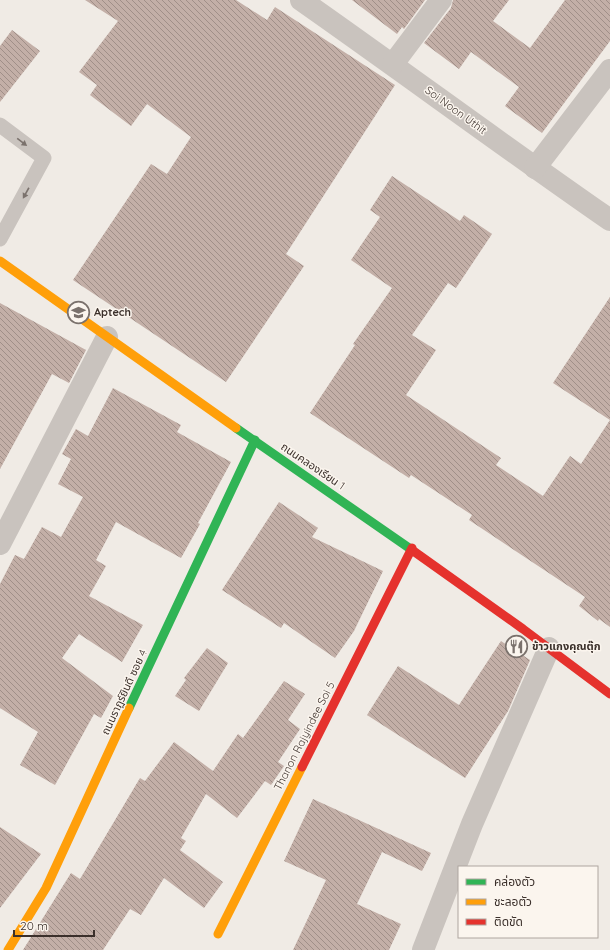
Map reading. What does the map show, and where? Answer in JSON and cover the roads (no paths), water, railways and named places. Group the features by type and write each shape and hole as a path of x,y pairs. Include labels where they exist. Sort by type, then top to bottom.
{"street":[{"name":"Soi Noon Uthit","path":"301,0 393,64 535,168 610,220"},
{"path":"393,64 440,0"},
{"path":"535,168 610,70"},
{"name":"ถนนคลองเรียน 1","path":"0,261 254,440 412,548 610,694"},
{"path":"0,544 107,337"},
{"name":"ถนนราฎร์ยินดี ซอย 4","path":"8,950 46,888 254,440"},
{"name":"Thanon Rajyindee Soi 5","path":"218,934 412,548"},
{"path":"423,950 472,824 549,648"}],"lane":[{"path":"0,125 44,158 0,239"}],"place":[{"name":"Aptech","path":"79,312"},
{"name":"ข้าวแกงคุณตุ๊ก","path":"517,646"}]}
